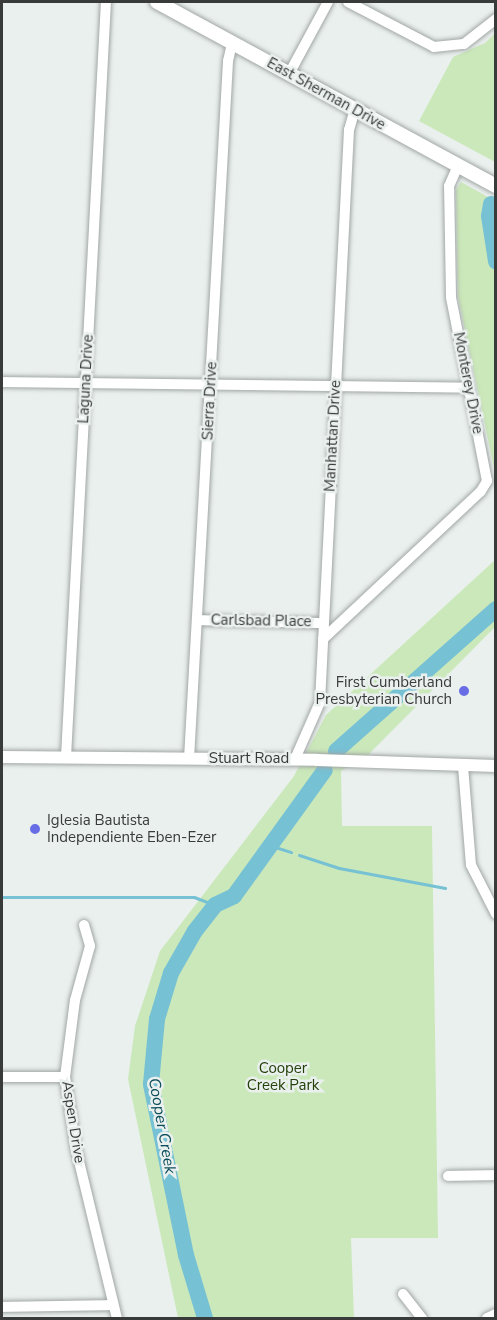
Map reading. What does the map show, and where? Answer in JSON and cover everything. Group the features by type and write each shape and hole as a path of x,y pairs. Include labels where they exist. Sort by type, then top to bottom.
{"main road":[{"name":"East Sherman Drive","path":"157,2 495,186"}],"street":[{"name":"Laguna Drive","path":"66,757 106,2"},
{"path":"289,74 328,2"},
{"path":"348,2 434,47 464,44 495,19"},
{"name":"Sierra Drive","path":"189,759 228,61 232,43"},
{"name":"Manhattan Drive","path":"295,759 320,702 349,130 355,109"},
{"name":"Monterey Drive","path":"323,639 481,491 487,481 450,297 449,186 458,166"},
{"path":"2,382 469,388"},
{"name":"Carlsbad Place","path":"198,620 323,622"},
{"name":"Stuart Road","path":"2,758 295,759 495,766"},
{"path":"463,766 471,865 491,895 495,914"},
{"name":"Aspen Drive","path":"84,925 90,946 75,1000 65,1077 76,1149 117,1318"},
{"path":"2,1077 65,1077"},
{"path":"448,1176 495,1175"},
{"path":"403,1294 422,1318"},
{"path":"2,1307 113,1305"},
{"path":"487,1318 495,1314"}],"green space":[{"path":"495,33 495,162 419,121 453,57 485,43"},
{"path":"461,182 495,201 495,473 458,296 456,190"},
{"name":"Cooper Creek Park","path":"495,560 495,627 368,755 341,771 342,826 432,826 438,1238 351,1238 354,1318 178,1318 128,1079 135,1026 160,951 294,776 326,715"}],"waterway":[{"name":"Cooper Creek","path":"491,204 489,216 496,261"},
{"name":"Cooper Creek","path":"336,751 496,609"},
{"name":"Cooper Creek","path":"205,1318 186,1255 151,1084 157,1019 171,973 195,931 215,905 234,896 325,770"},
{"path":"272,846 291,852"},
{"path":"299,855 339,868 445,888"},
{"path":"2,897 194,897 215,905"}],"place":[{"name":"First Cumberland Presbyterian Church","path":"464,691"},
{"name":"Iglesia Bautista Independiente Eben-Ezer","path":"35,829"}]}
